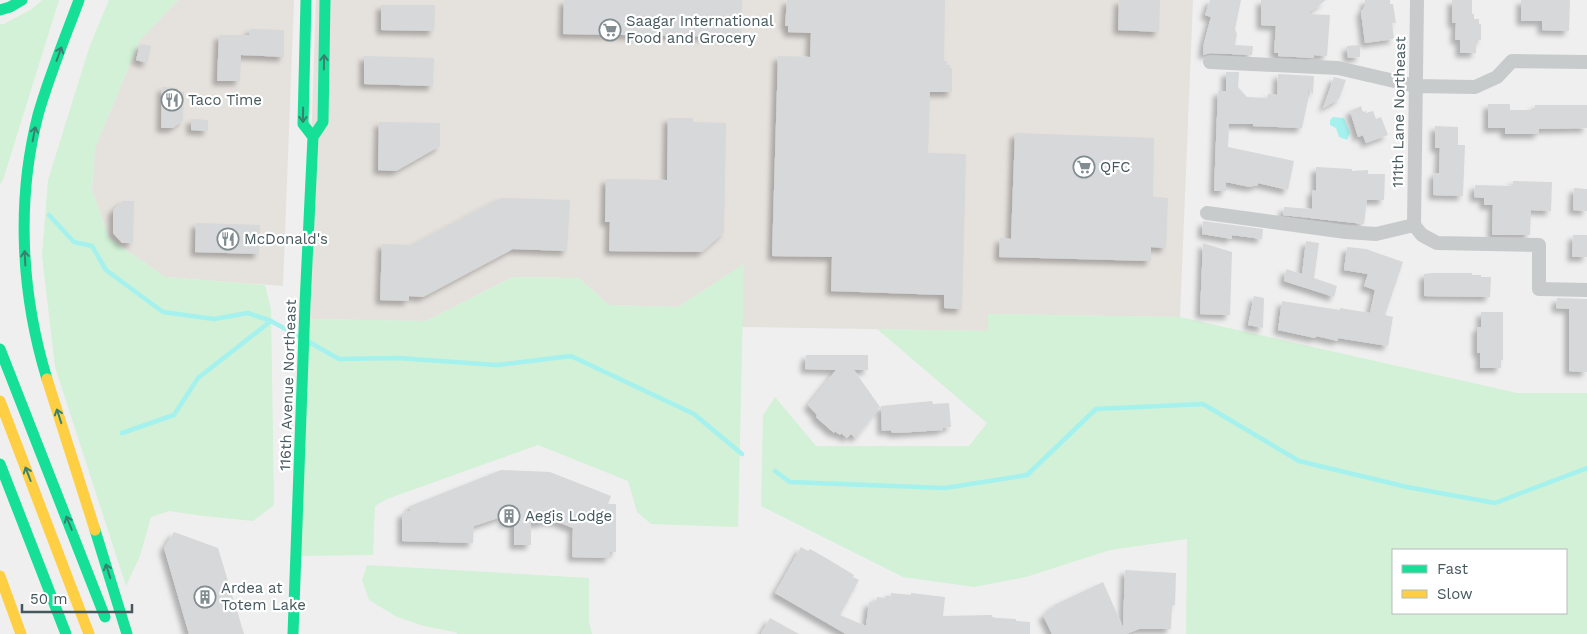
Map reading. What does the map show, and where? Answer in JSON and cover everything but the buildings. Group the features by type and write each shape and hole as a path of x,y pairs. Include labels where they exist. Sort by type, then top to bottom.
{"main road":[{"path":"0,10 22,0"},
{"path":"79,0 42,100 34,130 24,207 26,276 34,329 42,362 127,634"},
{"name":"116th Avenue Northeast","path":"306,0 303,124 313,137"},
{"name":"116th Avenue Northeast","path":"294,634 313,137 323,122 325,0"},
{"path":"0,349 109,626"},
{"path":"0,401 89,634"},
{"path":"0,464 66,634"},
{"path":"0,576 21,634"}],"street":[{"name":"111th Lane Northeast","path":"1414,225 1418,0"},
{"path":"1210,62 1338,68 1416,86 1475,87 1497,77 1512,61 1587,62"},
{"path":"1207,213 1346,232 1376,234 1414,225 1422,235 1437,243 1539,245 1538,289 1587,290"}],"shaded area":[{"path":"178,0 294,0 283,286 165,277 109,238 92,190 95,148 140,40"},
{"path":"316,0 1193,0 1180,317 989,314 988,331 742,327 743,265 678,307 609,305 579,278 513,277 426,321 305,319"}],"green space":[{"path":"42,0 59,0 0,185 0,24 4,24 32,9"},
{"path":"109,0 178,0 140,40 95,148 92,190 109,238 165,277 265,285 271,309 274,505 253,521 169,511 151,517 140,556 126,586 55,367 42,256 48,180 90,45"},
{"path":"744,264 738,527 651,524 637,512 628,481 538,445 387,499 375,506 373,555 296,556 305,319 426,321 513,277 579,278 609,305 678,307"},
{"path":"988,314 1180,317 1517,393 1587,393 1587,634 1186,634 1187,539 1110,550 1026,577 974,587 903,577 761,506 763,415 775,397 816,446 969,446 987,423 877,329 988,331"},
{"path":"367,565 589,578 589,622 592,634 458,634 424,626 397,617 369,600 362,580"}],"water":[{"path":"1333,117 1344,118 1350,133 1347,140 1339,137 1336,128 1330,125 1330,120"}],"waterway":[{"path":"49,215 74,242 92,246 106,270 163,312 214,319 248,313 271,321 298,336"},
{"path":"122,433 174,415 198,378 271,321"},
{"path":"309,342 339,359 398,358 497,365 571,356 694,414 742,454"},
{"path":"775,471 790,482 945,488 1027,475 1096,409 1203,404 1299,461 1407,487 1495,503 1587,468"}],"traffic: fast":[{"path":"0,10 22,0"},
{"path":"47,379 38,347 27,281 24,247 26,181 38,115 52,71 79,0"},
{"path":"306,0 303,124 313,137"},
{"path":"293,634 313,137 323,122 325,0"},
{"path":"0,349 105,617"},
{"path":"0,464 66,634"},
{"path":"95,530 127,634"}],"traffic: slow":[{"path":"47,379 95,530"},
{"path":"0,401 89,634"},
{"path":"0,576 21,634"}],"place":[{"name":"Saagar International Food and Grocery","path":"610,30"},
{"name":"Taco Time","path":"172,100"},
{"name":"QFC","path":"1084,167"},
{"name":"McDonald's","path":"228,239"},
{"name":"Aegis Lodge","path":"509,516"},
{"name":"Ardea at Totem Lake","path":"205,597"}]}
